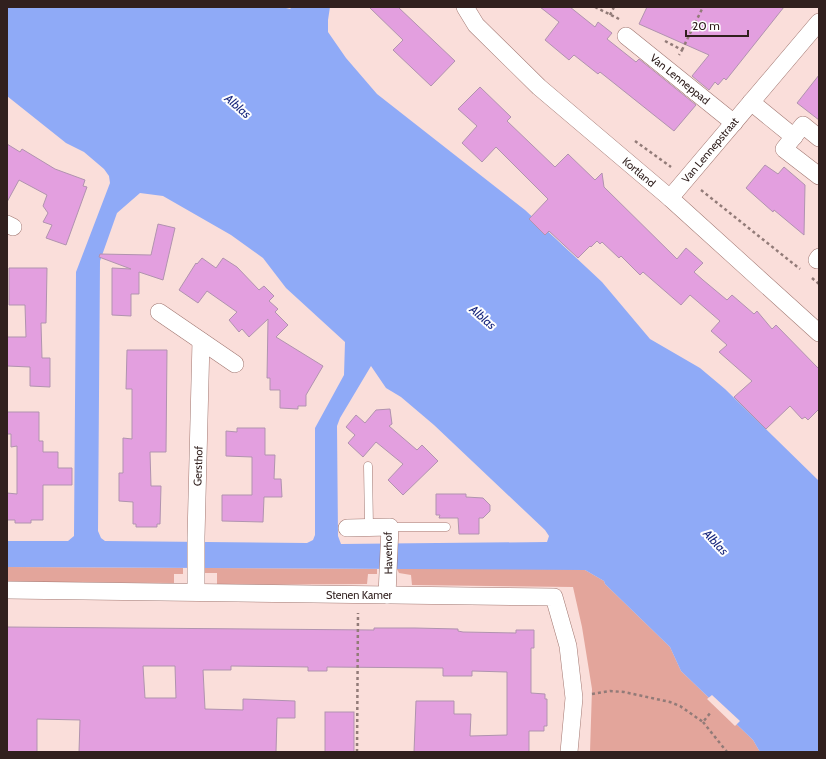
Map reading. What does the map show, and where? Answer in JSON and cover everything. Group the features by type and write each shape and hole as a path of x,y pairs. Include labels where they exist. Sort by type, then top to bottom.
{"street":[{"name":"Kortland","path":"465,7 476,25 539,87 670,198 819,333"},
{"name":"Van Lennepstraat","path":"670,198 819,22"},
{"name":"Van Lenneppad","path":"626,36 734,123"},
{"path":"751,102 794,137"},
{"path":"819,138 803,125 784,149 819,176"},
{"path":"159,312 235,364"},
{"name":"Gersthof","path":"196,592 201,341"},
{"name":"Haverhof","path":"347,528 370,527 389,532 388,589"},
{"name":"Stenen Kamer","path":"7,590 358,595 388,589 554,597 568,646 574,698 569,752"}],"lane":[{"path":"368,466 370,527"},
{"path":"389,532 446,527"}],"path":[{"path":"610,15 614,7"},
{"path":"682,50 703,7"},
{"path":"628,136 686,178 801,270"},
{"path":"807,275 819,284"},
{"path":"357,752 358,595"},
{"path":"574,698 610,691 624,692 680,706 703,722 727,752"},
{"path":"703,722 711,712"}],"shaded area":[{"path":"7,567 183,568 183,574 174,574 174,583 7,582"},
{"path":"205,568 377,569 377,574 368,574 367,584 217,585 217,573 205,573"},
{"path":"562,568 585,570 604,581 605,584 670,647 681,671 753,740 760,752 590,752 592,689 582,627 573,587 412,585 411,575 399,573 397,569"}],"water":[{"name":"Alblas","path":"7,7 282,7 290,9 292,7 330,7 328,32 346,58 377,94 525,210 602,282 650,339 700,368 725,389 819,481 819,752 760,752 753,740 681,671 670,647 605,584 604,581 585,570 7,567 7,541 68,541 74,536 76,272 110,183 109,176 104,169 84,152 66,143 7,96","holes":["140,193 163,196 231,235 263,258 286,288 345,342 344,375 315,428 315,535 313,540 307,543 105,541 101,538 98,531 100,261 117,213","371,366 386,388 401,397 434,425 545,530 549,536 547,542 341,544 338,536 337,426 340,418"]}],"pier":[{"path":"712,695 740,721 735,726 707,699"}],"building":[{"path":"369,7 398,7 455,61 431,86 393,50 403,40"},
{"path":"540,7 570,7 595,27 598,22 612,33 607,39 636,62 639,59 696,105 674,131 600,72 598,74 574,55 569,60 545,40 559,22"},
{"path":"647,7 784,7 726,80 724,78 718,85 715,82 709,90 692,76 709,55 639,24"},
{"path":"819,75 819,120 797,103"},
{"path":"480,87 511,117 507,121 555,167 568,154 595,180 602,173 604,187 677,259 686,248 703,263 694,272 703,280 727,300 732,295 754,314 757,311 772,329 776,325 819,369 819,409 808,420 805,417 802,419 790,406 766,429 734,397 752,381 719,352 727,345 711,331 720,321 690,295 681,305 643,272 640,275 621,256 619,258 602,242 600,244 597,241 578,258 549,231 545,235 529,219 548,199 496,147 482,162 462,143 477,126 458,109"},
{"path":"7,144 20,152 22,149 55,169 85,180 83,186 87,187 66,245 46,238 52,225 43,222 48,213 43,206 47,195 19,180 7,202"},
{"path":"765,165 778,174 784,167 805,185 804,235 774,210 773,212 746,188"},
{"path":"158,224 175,228 163,280 139,272 139,294 131,294 131,316 112,315 112,268 131,269 99,257 100,254 151,255"},
{"path":"202,258 216,268 223,258 237,267 259,290 264,286 274,296 269,301 278,309 275,312 288,325 276,337 323,366 306,395 306,406 298,406 298,409 280,408 280,390 270,390 270,378 267,378 268,319 249,337 242,329 239,332 229,320 237,312 207,291 198,303 179,290 196,263 197,264"},
{"path":"9,268 47,268 46,323 41,323 42,358 50,358 50,387 30,386 30,367 7,366 7,337 26,337 25,305 9,305"},
{"path":"127,350 167,350 166,452 150,452 151,486 161,486 160,524 157,524 157,527 136,527 136,524 133,524 133,502 119,501 119,473 123,473 123,438 132,439 132,389 126,389"},
{"path":"390,409 392,424 389,426 417,450 422,445 438,461 403,495 388,480 403,464 376,442 363,457 348,443 355,435 346,427 356,415 365,423 376,410"},
{"path":"7,412 39,412 39,441 43,441 43,452 58,452 58,468 72,468 72,485 43,485 43,520 31,520 31,523 15,523 15,520 7,520 7,493 17,494 17,446 11,447 11,434 7,434"},
{"path":"237,428 265,428 265,455 275,455 274,479 281,479 282,497 264,497 263,522 222,521 222,495 252,495 252,457 226,456 226,431 237,432"},
{"path":"436,494 466,494 466,497 483,498 490,505 490,511 483,518 479,518 479,534 459,534 458,518 439,518 440,515 436,515"},
{"path":"7,627 374,630 374,628 415,628 458,629 458,631 463,632 516,633 516,630 534,630 534,648 531,648 531,693 545,694 545,699 547,699 547,726 544,726 544,731 529,731 529,752 414,752 416,701 454,701 454,714 471,714 470,736 507,735 507,672 472,671 472,676 443,676 443,668 327,667 327,671 308,671 308,667 231,666 231,670 203,670 205,709 243,710 243,699 295,701 295,718 277,718 276,752 79,752 80,720 37,719 37,752 7,752","holes":["143,666 175,666 176,698 145,698"]},
{"path":"325,712 354,712 354,752 325,752"}]}
